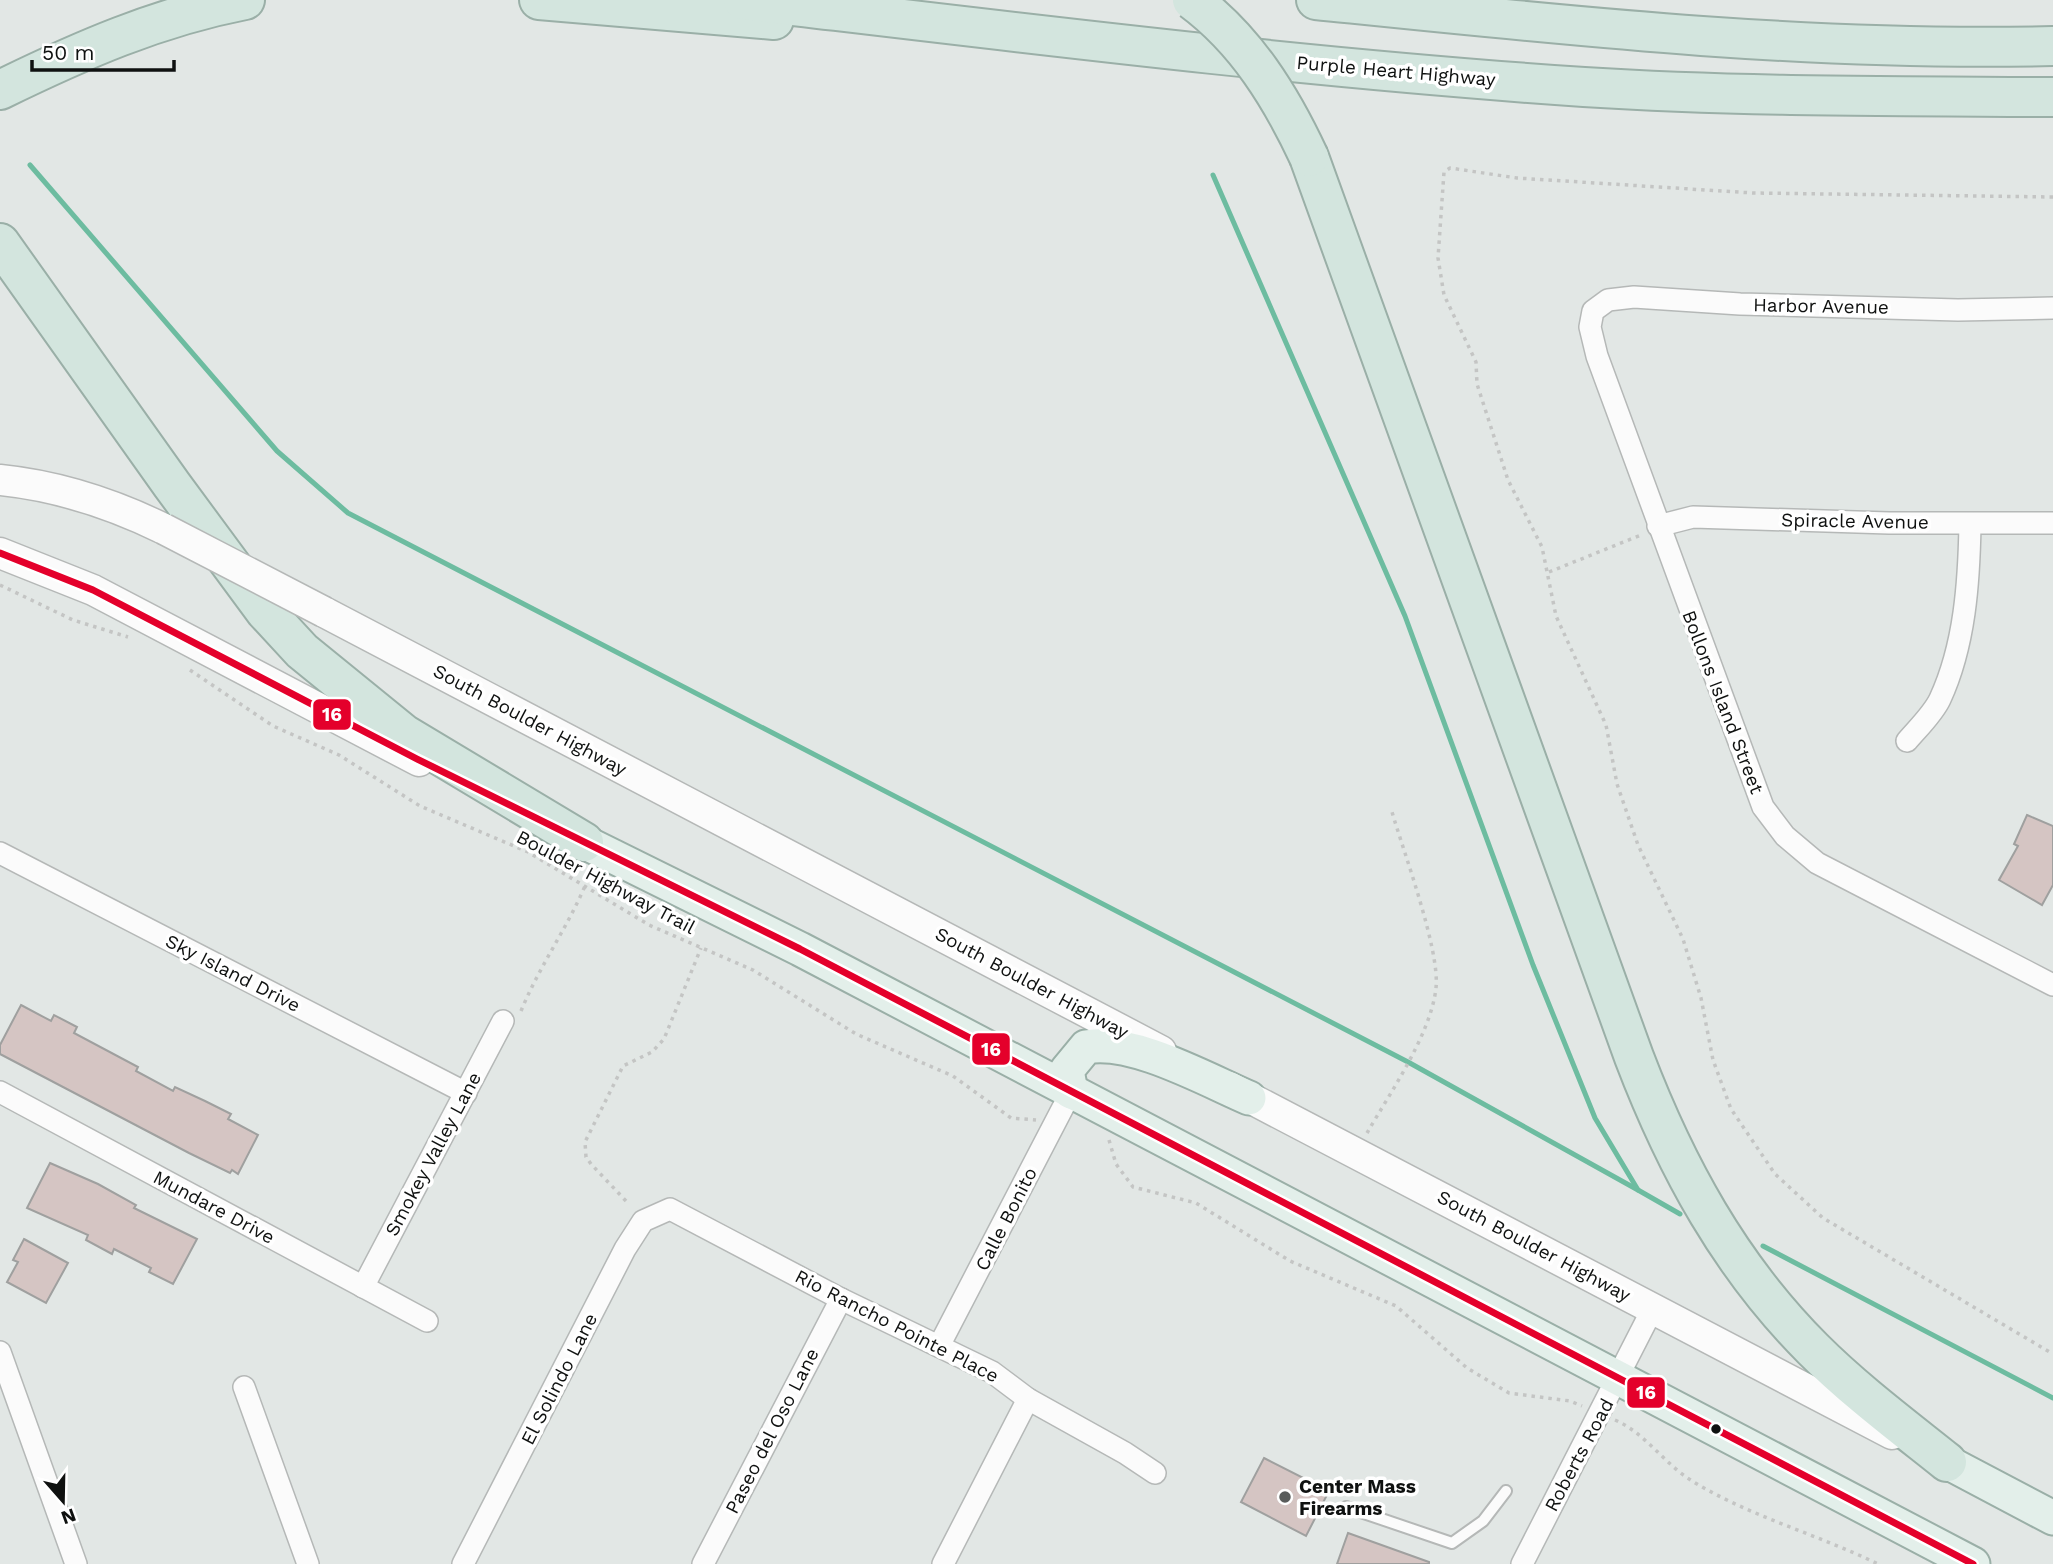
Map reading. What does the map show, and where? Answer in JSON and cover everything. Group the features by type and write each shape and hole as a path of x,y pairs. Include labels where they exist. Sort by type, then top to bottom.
{"highway":[{"path":"0,90 90,46 143,26 193,10 245,0"},
{"path":"539,0 1219,57"},
{"name":"Purple Heart Highway","path":"743,0 1219,57 1586,87 1853,96 2053,97"},
{"path":"1192,0 1226,31 1264,75 1309,157 1634,1057 1682,1168 1740,1264 1787,1322 1839,1374 1947,1462"},
{"path":"1316,0 1518,20 1734,37 1979,48 2053,46"},
{"path":"1535,0 1631,17 1979,48"},
{"path":"0,243 265,611 302,651 404,734 584,842"}],"main road":[{"name":"South Boulder Highway","path":"0,480 74,492 115,505 164,529 2053,1518"},
{"path":"0,552 93,590 416,759 800,949 1973,1564"},
{"path":"1071,1091 1067,1070 1086,1047 1104,1043 1152,1058 1249,1098"}],"street":[{"name":"Harbor Avenue","path":"1593,311 1608,300 1634,297 1740,304 1958,310 2053,308"},
{"name":"Bollons Island Street","path":"1593,311 1590,327 1597,356 1746,767 1763,807 1785,836 1817,863 2050,976"},
{"name":"Spiracle Avenue","path":"1658,526 1693,517 1970,524 2053,523"},
{"path":"1907,741 1940,701 1954,657 1969,573 1970,524"},
{"name":"Sky Island Drive","path":"0,853 466,1093"},
{"name":"Smokey Valley Lane","path":"363,1287 503,1021"},
{"name":"Calle Bonito","path":"939,1346 1071,1091"},
{"name":"Mundare Drive","path":"0,1092 427,1321"},
{"name":"Rio Rancho Pointe Place","path":"670,1209 841,1299 992,1372 1028,1399 1125,1453 1155,1473"},
{"name":"El Solindo Lane","path":"463,1564 625,1250 642,1221 670,1209"},
{"name":"Paseo del Oso Lane","path":"703,1564 841,1299"},
{"name":"Roberts Road","path":"1522,1564 1654,1308"},
{"path":"0,1352 76,1564"},
{"path":"244,1387 308,1564"},
{"path":"943,1564 1028,1399"}],"lane":[{"path":"1346,1507 1452,1543 1483,1521 1506,1491"}],"path":[{"path":"1549,572 1571,561 1630,541 1658,526"},
{"path":"0,585 73,620 130,639"},
{"name":"Boulder Highway Trail","path":"187,668 273,726 339,755 420,806 528,852 649,925 779,984 856,1034 953,1076 1011,1118 1055,1124"},
{"path":"1355,1153 1408,1062 1436,988 1433,953 1392,811"},
{"path":"503,1021 518,1017 552,947 573,916 585,886"},
{"path":"626,1201 591,1164 585,1150 585,1142 623,1066 652,1052 664,1039 701,948"},
{"path":"1106,1135 1123,1176 1133,1187 1196,1203 1290,1261 1396,1306 1467,1368 1509,1393 1570,1401 1601,1413 1630,1427 1686,1476 1715,1493 1878,1564"}],"building":[{"path":"2027,815 2053,826 2053,885 2042,905 1999,880 2018,846 2014,844"},
{"path":"21,1005 51,1021 54,1015 77,1027 74,1033 138,1067 136,1071 173,1091 175,1087 231,1114 228,1119 258,1135 238,1174 232,1170 230,1173 189,1153 0,1054 0,1045"},
{"path":"50,1163 98,1184 136,1205 134,1208 197,1239 173,1284 149,1272 151,1268 114,1249 112,1254 86,1240 88,1235 27,1208"},
{"path":"24,1239 68,1263 46,1303 7,1282 18,1262 13,1260"},
{"name":"Center Mass Firearms","path":"1264,1458 1329,1491 1306,1536 1241,1502"},
{"path":"1348,1533 1429,1562 1429,1564 1337,1564"}],"waterway":[{"path":"30,165 277,451 348,513 1408,1062 1638,1190"},
{"path":"1213,175 1405,616 1533,965 1595,1118 1638,1190 1680,1214"},
{"path":"1763,1246 2053,1398"}],"transit line":[{"name":"16","path":"0,553 93,590 417,759 800,949 1973,1564"}],"place":[{"name":"Center Mass Firearms","path":"1285,1497"}]}
